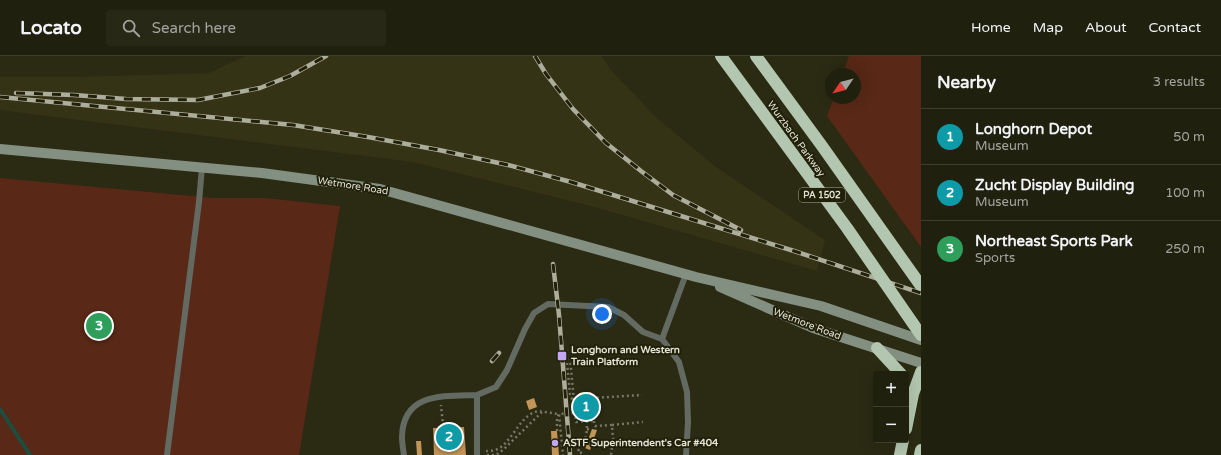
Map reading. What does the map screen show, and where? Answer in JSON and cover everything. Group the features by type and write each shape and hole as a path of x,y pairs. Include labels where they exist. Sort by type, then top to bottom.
{"highway":[{"name":"Wurzbach Parkway","path":"721,56 847,228 921,335"},
{"name":"Wurzbach Parkway","path":"756,56 921,286"},
{"path":"877,348 898,371"},
{"path":"909,416 921,372"},
{"path":"909,386 914,394"},
{"path":"900,455 902,443"},
{"path":"920,455 921,450"}],"main road":[{"name":"Wetmore Road","path":"0,149 284,175 380,189 691,275 821,306 921,340"},
{"name":"Wetmore Road","path":"691,275 813,328 921,363"}],"lane":[{"path":"167,455 199,202 202,167"},
{"path":"662,339 691,275"},
{"path":"404,455 402,436 405,420 411,410 426,399 441,396 477,395 496,387 508,370 524,329 534,313 548,304 608,308 624,314 643,332 662,339 679,362 687,392 688,422 686,455"},
{"path":"477,395 477,455"}],"path":[{"path":"570,358 576,422 594,421"},
{"path":"568,363 570,394 574,404"},
{"path":"642,395 593,398 595,426 643,422"},
{"path":"439,428 439,426 443,425 441,396"},
{"path":"485,451 494,451 500,447 508,440 526,418 536,411 559,414 575,412"},
{"path":"487,455 496,455 503,450 542,412"},
{"path":"557,431 557,418 559,414"},
{"path":"559,414 563,455"},
{"path":"582,453 578,452 578,449 586,437 587,422"},
{"path":"611,455 613,439 612,425"},
{"path":"581,446 585,448"}],"shaded area":[{"path":"245,56 601,56 611,70 657,118 716,167 825,240 817,271 598,208 413,162 0,110 0,77 73,77 209,73"},
{"path":"849,56 921,56 921,247 827,116 832,104 861,104 861,68 845,68"},
{"path":"0,178 213,198 265,198 340,206 299,455 0,455"}],"building":[{"path":"591,392 593,421 581,422 579,393"},
{"path":"534,398 537,407 529,410 526,401"},
{"path":"464,427 466,455 434,455 433,428"},
{"path":"592,429 597,430 590,450 585,448"},
{"name":"ASTF Superintendent's Car #404","path":"551,431 557,431 559,455 552,455"},
{"path":"416,441 421,441 422,455 417,455"}],"waterway":[{"path":"0,409 30,455"}],"railway":[{"path":"16,93 126,99 198,100 260,88 290,76 326,56"},
{"path":"535,56 546,74 573,109 606,143 673,195 741,230"},
{"path":"0,97 293,125 439,150 508,165 571,182 794,251 921,293"},
{"path":"553,264 559,315 570,455"},
{"path":"492,361 499,353"}],"place":[{"name":"Northeast Sports Park","path":"99,326"},
{"name":"Longhorn and Western Train Platform","path":"562,356"},
{"name":"Longhorn Depot","path":"586,407"},
{"name":"Zucht Display Building","path":"449,437"},
{"name":"ASTF Superintendent's Car #404","path":"555,443"}]}
